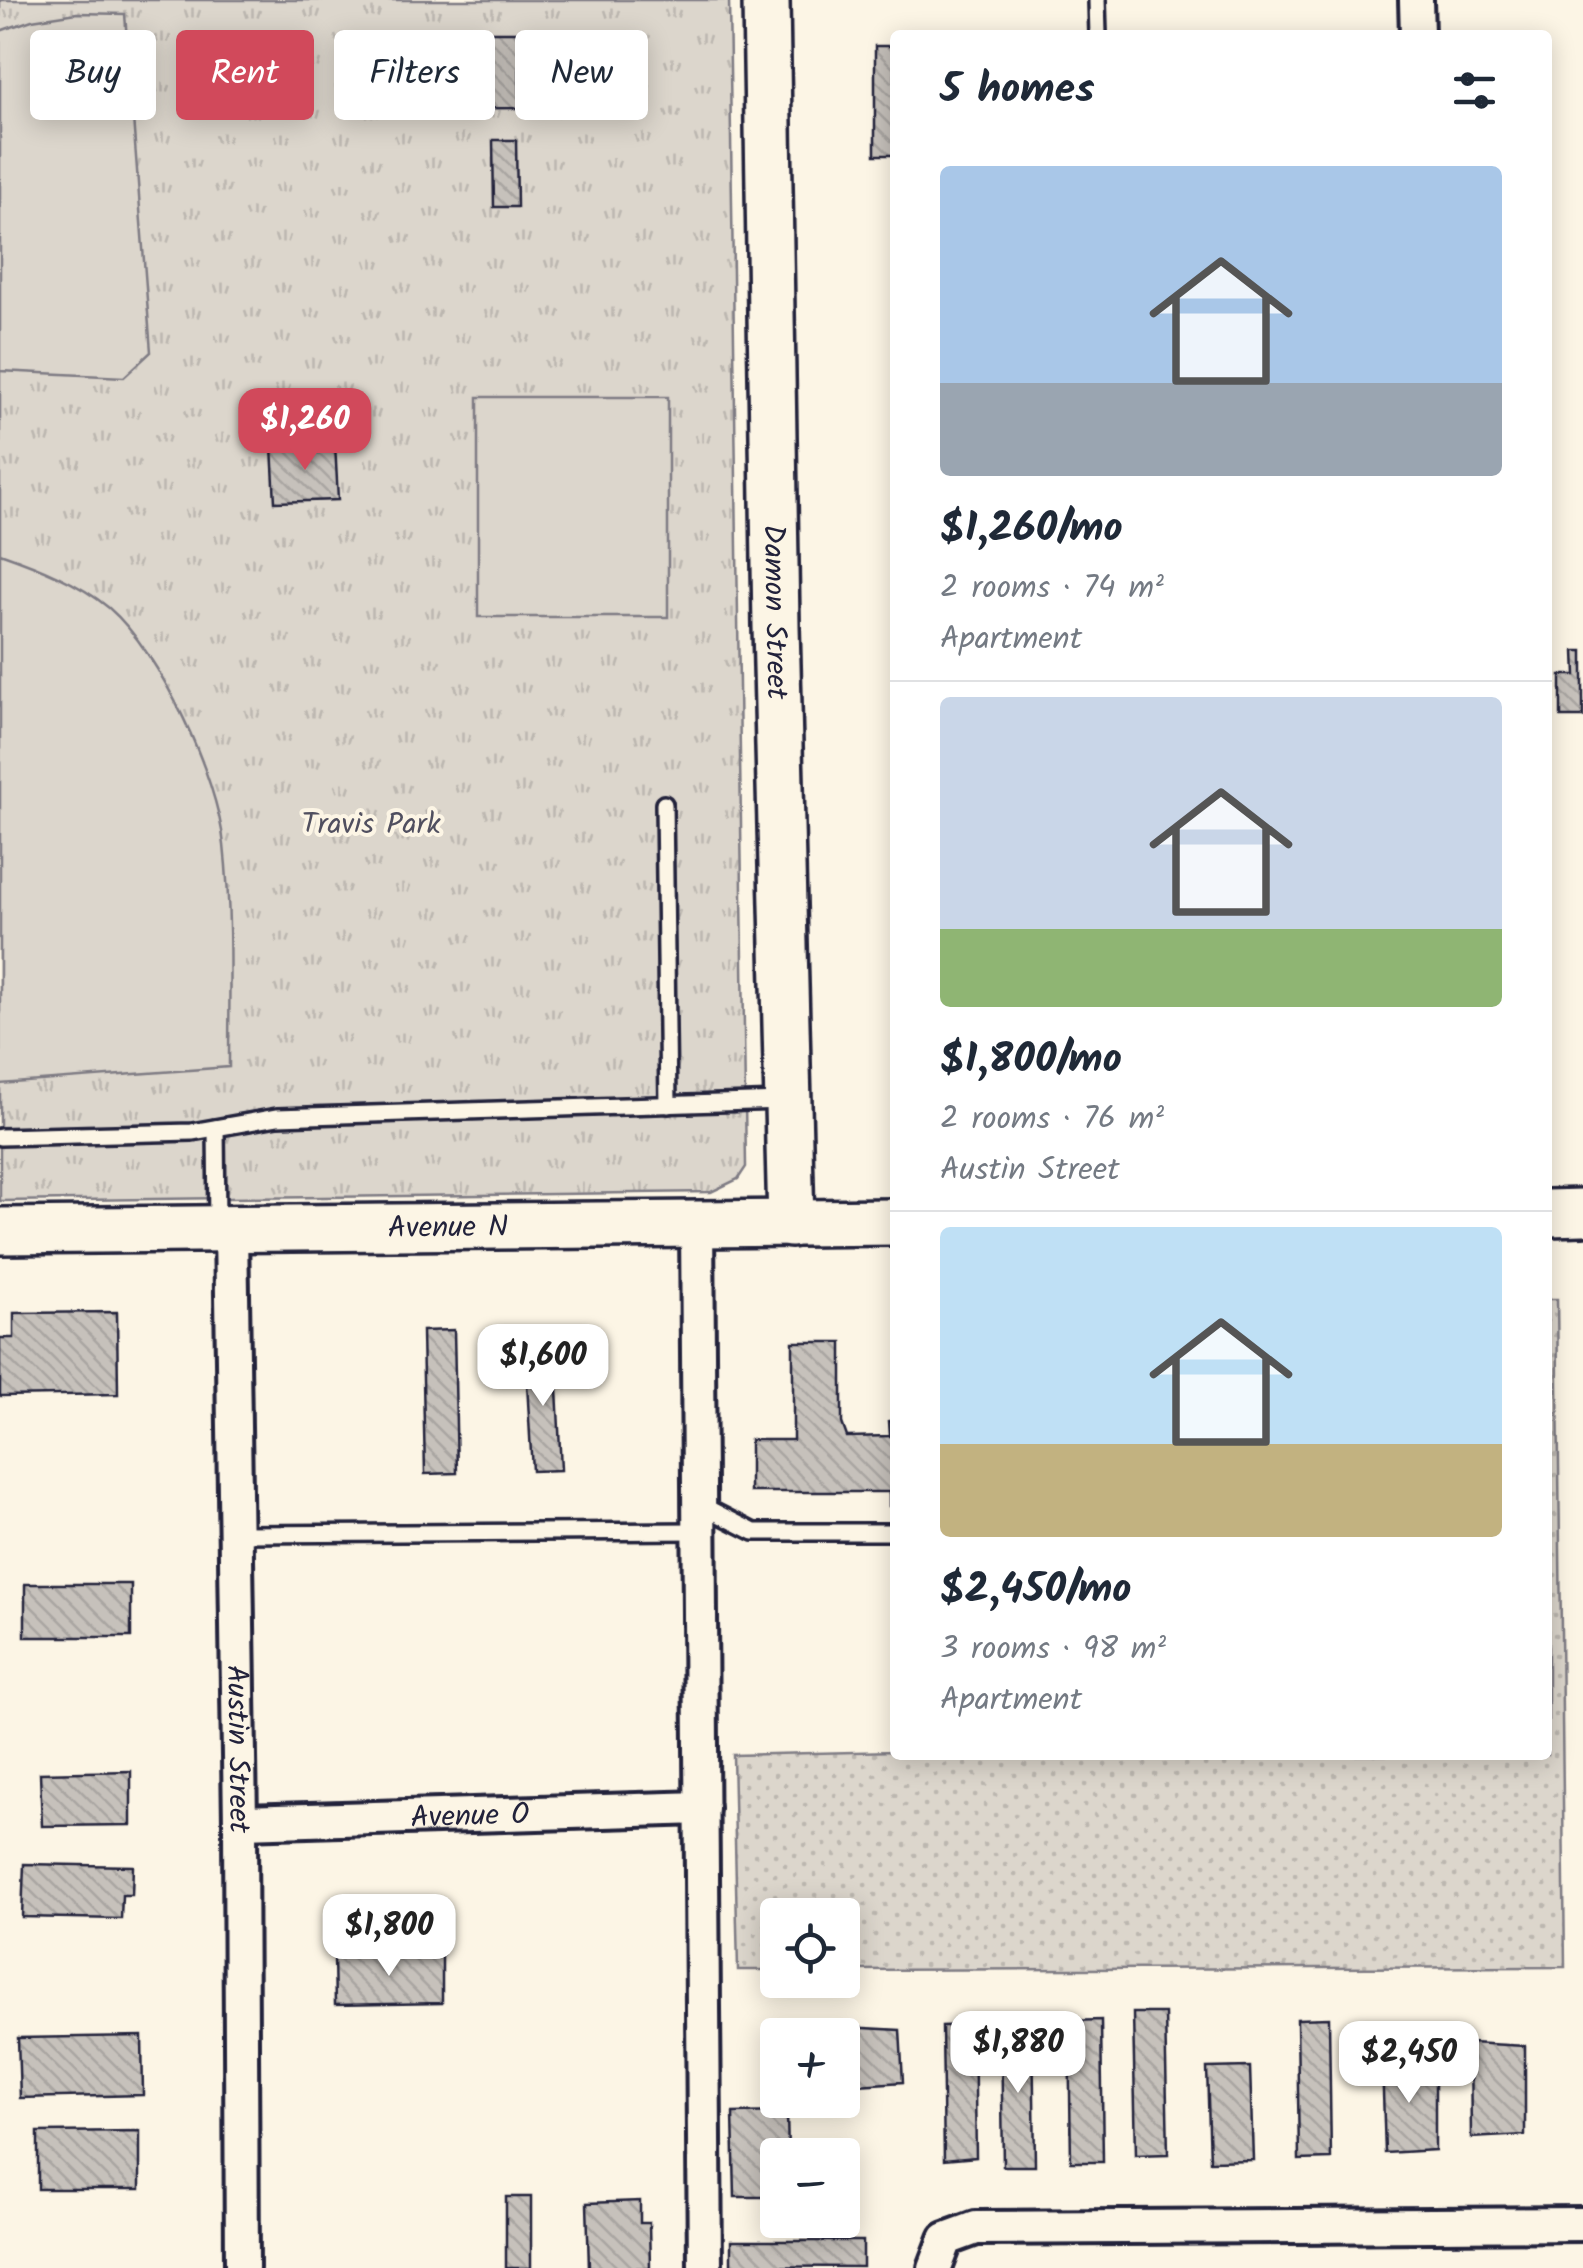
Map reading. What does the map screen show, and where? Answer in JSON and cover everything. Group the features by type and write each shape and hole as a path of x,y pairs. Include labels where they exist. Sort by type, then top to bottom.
{"street":[{"name":"Damon Street","path":"766,0 791,1224"},
{"path":"1416,0 1417,30"},
{"path":"1552,1213 1583,1212"},
{"name":"Avenue N","path":"0,1231 890,1222"},
{"path":"697,1223 705,2268"},
{"name":"Austin Street","path":"224,1228 240,1822 242,2268"},
{"name":"Avenue O","path":"240,1822 702,1808"},
{"path":"935,2268 946,2239 976,2228 1583,2224"}],"lane":[{"path":"1096,0 1098,30"},
{"path":"664,804 668,1105"},
{"path":"0,1137 192,1132 277,1117 788,1101"},
{"path":"216,1128 224,1228"},
{"path":"234,1534 699,1518 754,1532 890,1532"}],"green space":[{"name":"Travis Park","path":"0,0 729,0 746,1167 738,1179 711,1192 0,1201"},
{"path":"77,13 125,14 126,30 30,30 30,120 133,120 151,352 124,377 0,371 0,31 32,20"},
{"path":"478,397 668,397 668,617 478,617"},
{"path":"0,553 71,583 109,608 148,654 183,718 210,786 224,845 229,928 229,1067 0,1084"},
{"path":"1552,1299 1557,1299 1565,1967 860,1970 860,1898 760,1898 760,1970 738,1970 733,1755 890,1751 890,1760 1552,1760"}],"building":[{"path":"495,32 515,32 515,108 495,108"},
{"path":"875,46 890,46 890,155 875,155"},
{"path":"493,140 516,140 517,207 494,207"},
{"path":"335,444 338,500 275,502 272,447"},
{"path":"1575,651 1583,651 1583,717 1561,717 1561,675 1576,675"},
{"path":"117,1312 118,1394 0,1396 0,1338 14,1338 14,1313"},
{"path":"454,1330 457,1473 425,1474 422,1331"},
{"path":"793,1342 842,1342 842,1423 847,1437 890,1436 890,1506 889,1492 750,1492 750,1440 793,1440"},
{"path":"555,1347 561,1470 532,1471 525,1348"},
{"path":"25,1584 131,1584 131,1637 25,1637"},
{"path":"131,1771 131,1825 42,1826 40,1773"},
{"path":"24,1864 133,1866 132,1895 122,1895 121,1919 22,1917"},
{"path":"406,1945 423,1945 424,1955 442,1955 442,2003 335,2005 334,1956 406,1955"},
{"path":"1133,2013 1165,2013 1168,2154 1136,2155"},
{"path":"1329,2018 1331,2159 1299,2160 1297,2019"},
{"path":"1101,2020 1103,2162 1071,2162 1069,2021"},
{"path":"974,2025 976,2157 944,2160 942,2026"},
{"path":"1001,2025 1033,2025 1035,2166 1003,2166"},
{"path":"860,2028 900,2030 903,2082 860,2085"},
{"path":"142,2036 143,2095 20,2098 18,2038"},
{"path":"1470,2043 1525,2046 1525,2135 1471,2138"},
{"path":"1435,2060 1435,2150 1385,2153 1382,2061"},
{"path":"1250,2067 1253,2160 1210,2161 1207,2068"},
{"path":"733,2113 787,2118 788,2138 760,2138 760,2197 735,2197"},
{"path":"140,2131 140,2189 38,2189 38,2132"},
{"path":"506,2197 531,2197 531,2268 506,2268"},
{"path":"640,2201 640,2223 649,2223 650,2268 589,2268 587,2203"},
{"path":"731,2241 863,2241 863,2267 731,2266"}]}
